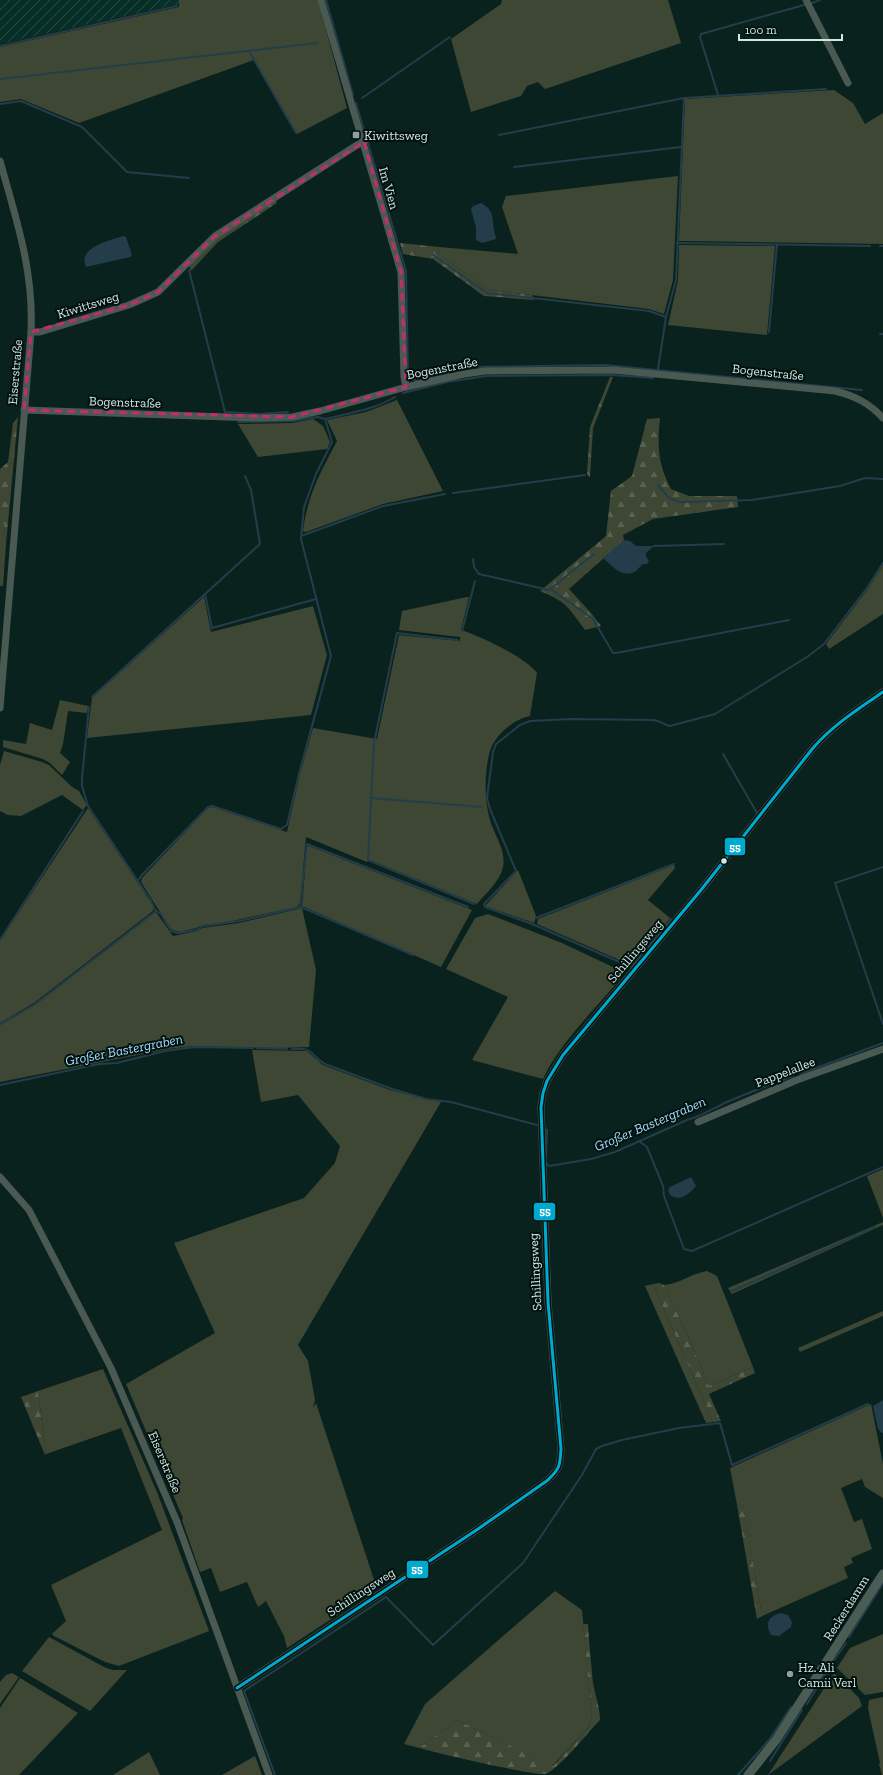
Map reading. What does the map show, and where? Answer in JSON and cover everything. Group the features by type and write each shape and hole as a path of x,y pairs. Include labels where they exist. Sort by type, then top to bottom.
{"street":[{"name":"Im Vien","path":"321,0 401,272 404,378 406,387"},
{"path":"806,0 848,83"},
{"name":"Kiwittsweg","path":"31,332 40,332 129,305 158,292 176,276 215,236 364,142"},
{"name":"Eiserstraße","path":"0,161 23,245 29,275 31,300 31,332 0,708"},
{"name":"Bogenstraße","path":"24,410 259,418 292,417 320,411 406,387 464,374 485,371 613,370 835,391 852,395 864,401 883,418"},
{"name":"Schillingsweg","path":"237,1688 478,1529 558,1472 561,1449 548,1302 541,1138 541,1107 547,1081 563,1055 701,890 825,733 883,692"},
{"name":"Pappelallee","path":"698,1122 797,1080 883,1049"},
{"name":"Eiserstraße","path":"0,1177 29,1210 111,1368 177,1522 269,1775"},
{"name":"Reckerdamm","path":"749,1774 761,1760 784,1727 883,1574"}],"highlighted area":[{"path":"364,142 401,272 406,387 292,417 24,410 31,332 129,305 158,292 215,236"}],"shaded area":[{"path":"0,0 179,0 179,4 0,44"}],"green space":[{"path":"179,0 318,0 347,108 297,134 254,60 79,123 21,99 0,102 0,47 179,7"},
{"path":"502,0 668,0 681,43 545,89 538,82 527,86 521,96 471,112 451,39 501,4"},
{"path":"834,90 853,103 865,124 883,113 883,244 679,241 685,99"},
{"path":"678,176 673,280 664,314 649,309 489,290 438,254 439,247 518,254 502,207 506,196"},
{"path":"275,200 277,203 218,242 191,271 189,265 216,237"},
{"path":"400,243 439,247 438,254 489,290 532,295 534,300 484,296 433,259 403,254"},
{"path":"679,245 775,246 767,335 668,325 678,280"},
{"path":"610,377 613,377 593,428 590,477 587,474 590,427"},
{"path":"397,400 443,491 383,504 306,532 303,531 311,495 337,441 327,420 366,412"},
{"path":"18,417 6,544 4,524 0,524 0,469 8,462 13,423"},
{"path":"660,418 659,446 661,463 663,472 671,489 689,496 737,496 738,507 653,519 623,535 624,540 569,589 601,626 585,630 567,606 540,591 606,536 611,491 632,476 647,419"},
{"path":"313,419 323,426 330,442 327,449 258,457 238,424 292,423"},
{"path":"0,524 4,524 6,544 3,586 0,586"},
{"path":"883,565 883,614 829,649 826,644 867,590"},
{"path":"204,597 211,632 313,606 327,655 311,715 87,738 92,698"},
{"path":"469,597 461,630 491,642 514,654 532,667 537,673 530,716 518,720 506,729 496,739 490,751 486,777 487,806 491,823 502,850 504,861 503,867 496,882 477,904 370,860 367,862 306,837 300,903 297,907 223,923 203,925 180,932 172,930 141,882 142,878 208,808 212,807 287,832 300,774 313,728 377,739 399,635 460,641 460,637 399,630 402,611"},
{"path":"60,700 88,706 87,713 68,711 63,744 60,753 70,762 62,775 50,763 43,759 3,747 3,740 26,744 30,723 52,730"},
{"path":"4,751 49,765 72,787 79,791 87,805 83,810 62,795 21,816 8,815 0,811 0,765"},
{"path":"88,808 150,901 153,906 153,911 34,1003 0,1023 0,941"},
{"path":"309,846 472,910 441,967 302,906 307,847"},
{"path":"674,865 675,868 648,900 670,918 631,965 537,924 538,919"},
{"path":"518,870 536,916 534,923 485,906"},
{"path":"302,908 316,970 309,1047 278,1048 193,1046 168,1049 0,1082 0,1025 35,1005 156,912 173,936 197,931 202,928 239,923"},
{"path":"488,914 562,943 619,970 620,979 578,1027 558,1053 543,1079 472,1060 508,997 446,969 475,918"},
{"path":"252,1050 307,1051 323,1065 390,1090 441,1102 298,1345 308,1361 315,1400 313,1408 316,1403 377,1589 287,1648 284,1636 266,1601 258,1607 247,1582 220,1592 211,1568 200,1572 182,1520 183,1518 126,1384 215,1333 174,1243 304,1198 335,1163 340,1146 298,1095 261,1102"},
{"path":"883,1169 883,1218 867,1176"},
{"path":"883,1222 883,1225 732,1294 728,1288"},
{"path":"707,1271 717,1276 753,1367 709,1386 689,1338 664,1285 675,1283"},
{"path":"659,1283 664,1285 689,1338 709,1386 753,1367 755,1373 709,1394 721,1421 713,1422 653,1284"},
{"path":"653,1284 713,1422 706,1423 645,1286"},
{"path":"883,1311 883,1316 800,1352 798,1348"},
{"path":"103,1369 157,1492 209,1631 119,1666 105,1662 52,1634 66,1621 51,1585 162,1530 121,1428 46,1454 38,1391"},
{"path":"38,1391 46,1454 45,1455 21,1397"},
{"path":"871,1404 883,1464 883,1498 865,1487 862,1479 841,1488 854,1522 862,1519 872,1549 851,1558 853,1563 844,1567 848,1578 762,1616 743,1504 737,1505 730,1468"},
{"path":"743,1503 762,1616 757,1619 737,1505"},
{"path":"555,1591 582,1610 592,1717 588,1728 552,1766 457,1720 419,1748 404,1744 425,1704"},
{"path":"583,1624 588,1624 593,1683 600,1720 553,1769 546,1774 522,1771 419,1748 457,1720 553,1766 588,1728 592,1717"},
{"path":"883,1634 883,1692 865,1695 837,1668 850,1648"},
{"path":"49,1637 106,1668 113,1670 127,1670 90,1711 22,1671"},
{"path":"12,1673 19,1677 0,1704 0,1682 6,1675"},
{"path":"834,1673 859,1698 862,1706 768,1775"},
{"path":"20,1678 78,1713 19,1775 0,1775 0,1708"},
{"path":"883,1697 882,1775 868,1708 869,1700"},
{"path":"149,1752 160,1775 113,1775"},
{"path":"255,1756 262,1775 222,1775"}],"water":[{"path":"481,203 488,208 492,214 496,236 496,239 482,243 476,240 476,228 471,209 473,206"},
{"path":"124,236 126,237 132,255 130,257 86,267 86,254 91,249 104,242"},
{"path":"624,540 630,541 636,546 654,546 646,553 646,557 649,560 647,564 643,564 635,571 630,573 617,570 603,558"},
{"path":"691,1177 696,1186 691,1192 678,1198 670,1195 668,1190 670,1187"},
{"path":"883,1400 882,1433 878,1429 873,1406"},
{"path":"781,1613 788,1615 792,1622 791,1627 779,1636 771,1635 768,1627 769,1621 773,1616"}],"waterway":[{"path":"326,0 353,95"},
{"path":"812,3 820,0"},
{"path":"718,95 700,37 701,34 804,5"},
{"path":"0,46 177,6"},
{"path":"362,98 450,37"},
{"path":"0,79 317,43"},
{"path":"249,51 296,133"},
{"path":"499,135 684,98 826,89"},
{"path":"658,369 666,317 676,280 684,98"},
{"path":"0,104 21,101 82,127 127,172 189,178"},
{"path":"356,103 406,271 408,373 412,379 418,381 472,367 605,365 862,390"},
{"path":"514,167 681,147"},
{"path":"677,243 870,246"},
{"path":"769,332 777,244"},
{"path":"432,254 487,293 649,311 666,317"},
{"path":"189,270 225,412 259,414 288,412"},
{"path":"403,393 447,382 486,376 611,375 653,378"},
{"path":"138,881 141,876 208,807 212,806 281,829 287,825 299,774 331,656 301,539 304,507 316,474 332,442 325,419 370,408 395,397"},
{"path":"238,422 292,421 318,417 325,419"},
{"path":"453,493 585,475"},
{"path":"92,697 260,544 251,490 245,476"},
{"path":"658,485 669,498 680,502 752,500 840,486 865,478 883,479"},
{"path":"301,536 383,506 445,494"},
{"path":"654,546 724,544"},
{"path":"473,559 474,567 479,574 549,590 594,554"},
{"path":"671,919 631,967 532,924 485,907 484,904 516,871 490,809 487,798 493,752 496,744 520,725 530,721 571,719 653,720 670,726 715,714 807,657 824,644 867,588 883,563"},
{"path":"462,631 475,581"},
{"path":"552,590 593,619 613,653 789,620"},
{"path":"205,594 212,628 316,599"},
{"path":"458,640 397,633 374,743 368,860 474,904"},
{"path":"89,707 82,778 82,786 88,806 151,901 155,910 161,914 171,931 178,933 196,930 203,926 239,921 301,907 413,955"},
{"path":"723,754 757,813"},
{"path":"371,798 481,807"},
{"path":"0,940 83,811"},
{"path":"300,908 307,844 468,907"},
{"path":"536,918 674,864"},
{"path":"883,867 835,883 883,1024"},
{"path":"0,1024 34,1005 156,911"},
{"name":"Großer Bastergraben","path":"800,1074 883,1043"},
{"name":"Großer Bastergraben","path":"0,1085 99,1064 117,1063 165,1051 194,1047 253,1048"},
{"name":"Großer Bastergraben","path":"257,1048 287,1049"},
{"name":"Großer Bastergraben","path":"292,1049 308,1050 325,1064 392,1089 426,1099 451,1102 537,1125"},
{"name":"Großer Bastergraben","path":"546,1163 549,1166 591,1159 615,1152 687,1120 702,1115 727,1102 793,1076"},
{"name":"Großer Bastergraben","path":"544,1129 547,1130 546,1157"},
{"path":"639,1141 647,1147 663,1186 664,1196 684,1249 692,1251 883,1167"},
{"path":"732,1291 875,1227"},
{"path":"275,1775 244,1691 386,1597 433,1645 523,1563 582,1475 596,1449 622,1440 679,1428 720,1423 732,1465 868,1404"},
{"path":"849,1637 883,1583"},
{"path":"832,1663 846,1643"},
{"path":"807,1704 828,1670"},
{"path":"738,1775 769,1740 791,1707"},
{"path":"770,1761 802,1710"}],"transit line":[{"name":"55","path":"237,1688 478,1529 548,1480 557,1469 560,1463 561,1449 548,1302 541,1107 547,1081 563,1055 701,890 813,748 837,725 883,692"}],"place":[{"name":"Kiwittsweg","path":"356,135"},
{"name":"Hz. Ali Camii Verl","path":"790,1674"}]}
